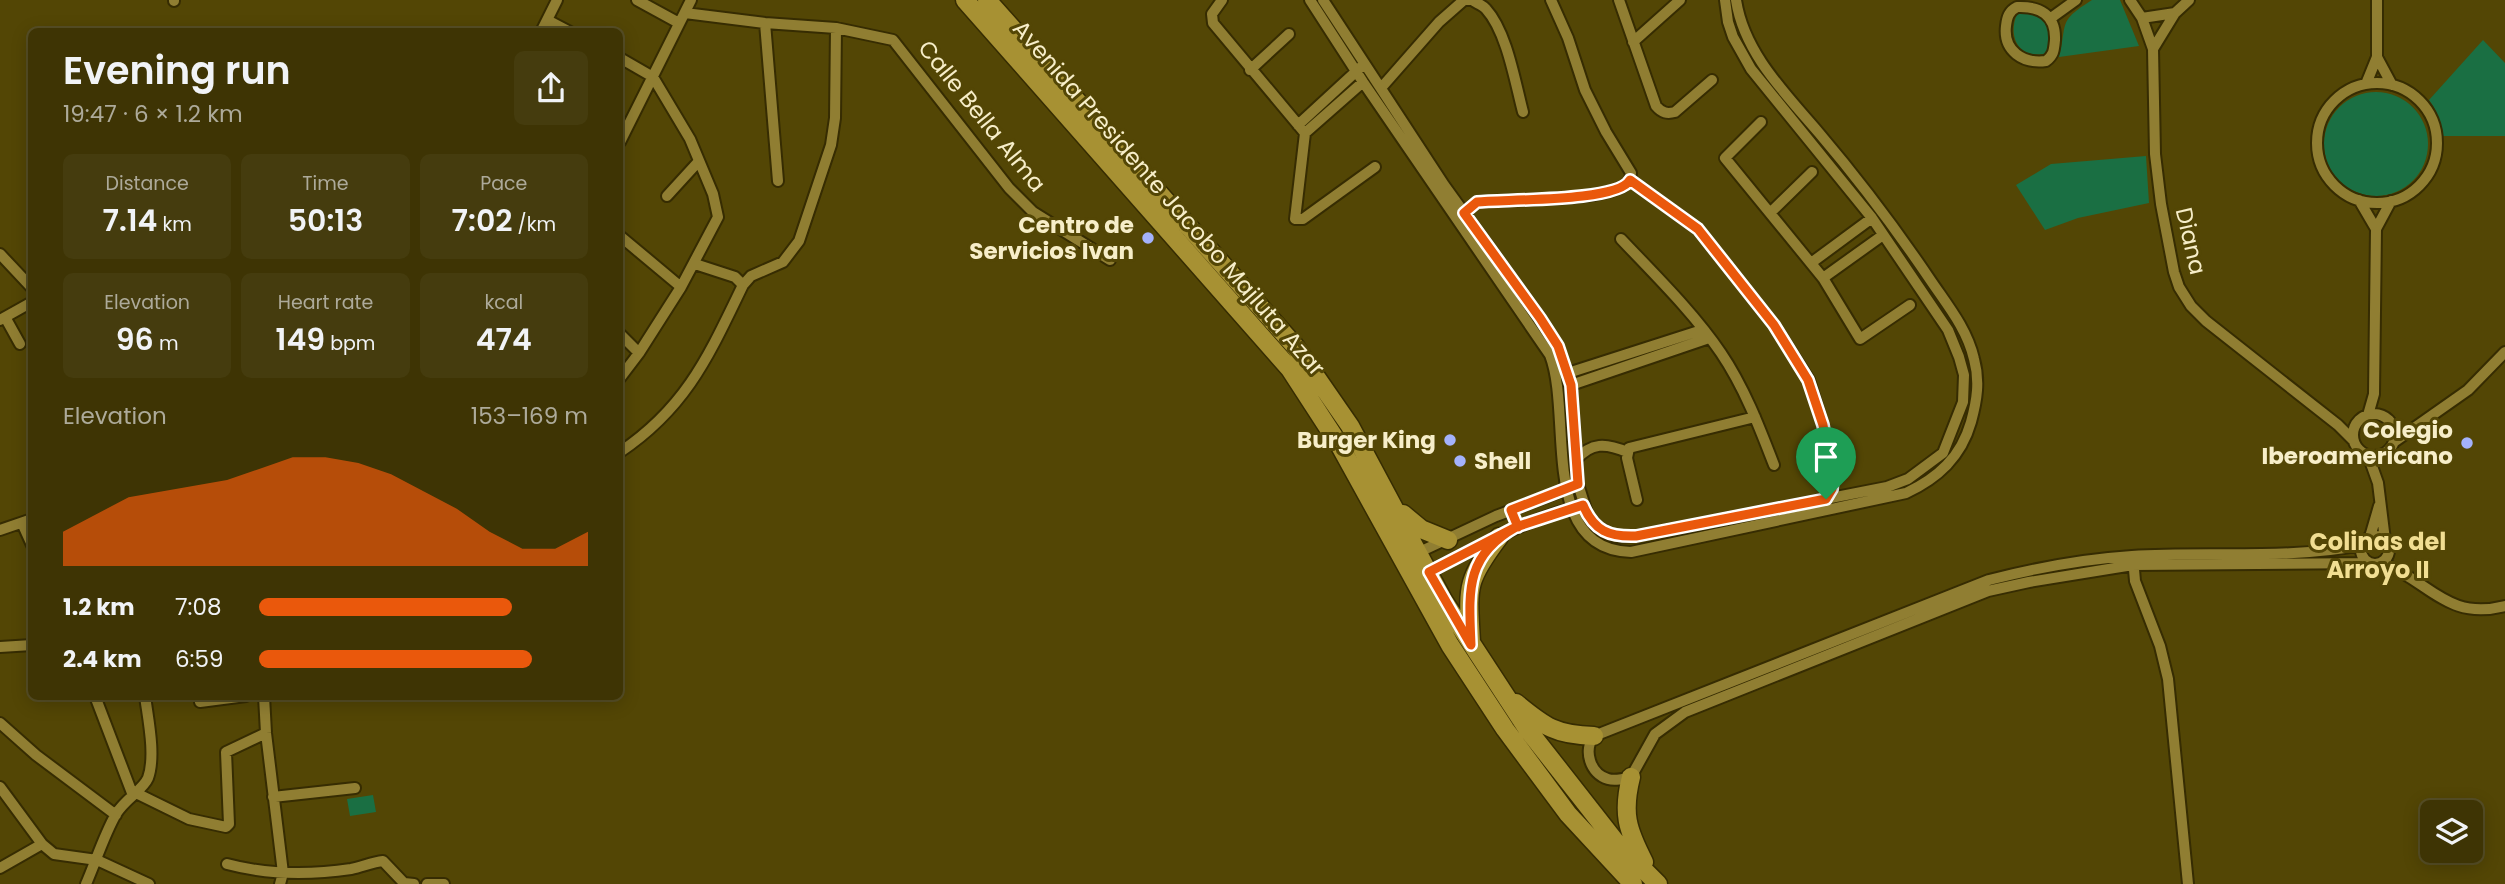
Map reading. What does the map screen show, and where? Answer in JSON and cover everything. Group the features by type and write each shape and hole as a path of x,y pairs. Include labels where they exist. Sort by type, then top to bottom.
{"main road":[{"name":"Avenida Presidente Jacobo Majluta Azar","path":"965,0 1290,369 1421,575 1528,730 1615,841 1655,881"},
{"name":"Avenida Presidente Jacobo Majluta Azar","path":"987,0 1294,345 1331,396 1391,500 1410,556"},
{"path":"1391,500 1421,529 1448,540"},
{"path":"1471,645 1469,588 1479,564 1499,537"},
{"name":"Avenida Presidente Jacobo Majluta Azar","path":"1421,575 1450,645 1505,729 1568,814 1633,884"},
{"path":"1505,694 1539,722 1557,731 1569,735 1594,736"},
{"path":"1630,777 1625,813 1627,824 1631,837 1655,881"}],"street":[{"path":"543,28 557,0"},
{"path":"637,0 682,18"},
{"path":"623,136 691,0"},
{"path":"1222,0 1212,14 1213,23 1302,129"},
{"path":"1310,0 1361,67 1381,88 1464,213 1558,346 1571,385 1578,484 1583,505 1598,527 1616,537 1636,536 1887,487 1908,479 1943,453 1963,402 1964,375 1948,330 1872,218 1751,69 1733,37 1725,0"},
{"path":"1323,0 1361,67 1363,82 1550,355 1557,376 1566,489 1570,509 1576,521 1589,537 1609,548 1631,552 1906,493 1923,485 1948,465 1965,440 1978,388 1974,356 1964,330 1854,174 1782,90 1755,52 1739,19 1736,0"},
{"path":"1381,88 1439,22 1464,0 1471,0 1485,8 1495,24 1505,46 1524,112"},
{"path":"1464,213 1477,202 1607,194 1620,189 1630,180 1631,173 1585,90 1568,38 1551,0"},
{"path":"1619,0 1659,110 1669,114 1675,112 1712,80"},
{"path":"1633,42 1680,0"},
{"path":"2051,18 2076,0"},
{"name":"Diana","path":"2130,0 2142,18 2153,49 2155,154 2161,204 2179,287 2191,306 2220,333 2338,425 2354,441"},
{"path":"2153,49 2175,13 2189,0"},
{"path":"2366,84 2377,57 2377,0"},
{"path":"2013,9 2037,9 2051,18 2055,27 2055,44 2052,56 2046,61 2026,60 2008,46 2006,30 2008,17 2013,9"},
{"path":"2142,18 2175,13"},
{"name":"Calle Bella Alma","path":"682,18 836,28 892,40 1017,196 1033,212 1110,260"},
{"path":"547,20 562,28"},
{"path":"765,23 778,181"},
{"path":"623,450 660,420 689,387 743,285 751,276 783,262 799,241 831,145 835,118 836,28"},
{"path":"1250,70 1289,34"},
{"path":"2377,57 2392,85"},
{"path":"623,60 653,77 690,139 713,194 718,217 695,264 623,374"},
{"path":"1361,67 1302,129 1295,219 1303,219 1375,167"},
{"path":"1302,129 1363,82"},
{"path":"2366,84 2392,85 2404,90 2424,107 2431,118 2436,144 2432,165 2423,180 2403,197 2375,203 2359,200 2347,195 2328,177 2321,166 2317,140 2324,114 2332,103 2353,88 2366,84"},
{"path":"1761,122 1725,158 1823,278 1860,339 1910,305"},
{"path":"667,196 699,161"},
{"path":"1770,213 1812,172"},
{"path":"1630,180 1698,229 1774,325 1808,380 1823,425 1833,478 1832,489 1826,499"},
{"path":"2359,200 2376,229"},
{"path":"2368,415 2374,394 2376,229 2391,201"},
{"path":"1811,263 1872,218"},
{"path":"1823,278 1883,235"},
{"path":"623,238 681,286"},
{"path":"1621,239 1706,334 1732,372 1755,417 1774,465"},
{"path":"0,254 28,284"},
{"path":"695,264 735,277 743,285"},
{"path":"20,344 2,318 28,304"},
{"path":"1568,373 1706,334"},
{"path":"1571,385 1706,334"},
{"path":"623,337 639,353"},
{"path":"2355,425 2354,441 2359,449 2368,455 2377,456 2468,390 2505,352"},
{"path":"2374,394 2383,416"},
{"path":"2338,425 2355,425 2373,413 2383,416 2393,425 2410,430"},
{"path":"1637,500 1627,452 1629,448 1755,417"},
{"path":"2393,425 2394,442"},
{"path":"1576,460 1583,452 1597,446 1614,447 1627,452"},
{"path":"2378,483 2385,452"},
{"path":"2368,455 2378,483 2385,540 2400,570"},
{"path":"1410,556 1511,510 1578,484"},
{"path":"2368,563 2361,554 2380,503"},
{"path":"1421,575 1518,527 1583,505"},
{"path":"1511,510 1518,527"},
{"path":"0,530 27,521"},
{"path":"2385,540 2376,536 2336,550 2076,562 2026,570 1989,580 1594,736 1589,748 1594,769 1600,776 1611,780 1630,777 1655,734 1685,712 1988,591 2133,560 2382,564 2400,570 2433,594 2458,606 2472,610 2505,606"},
{"path":"2382,564 2390,552"},
{"path":"2133,560 2135,581 2160,646 2168,680 2188,884"},
{"path":"0,646 28,645"},
{"path":"97,700 134,793 189,819 226,827 229,824 226,752 266,733"},
{"path":"86,884 116,815 149,774 150,739 145,700"},
{"path":"200,702 215,700"},
{"path":"264,700 282,879"},
{"path":"0,723 36,755 116,815"},
{"path":"0,787 42,844 54,854 97,860 149,884"},
{"path":"273,797 355,788"},
{"path":"0,868 42,844"},
{"path":"227,864 282,879 354,869 383,861 404,883 414,884"},
{"path":"427,884 444,884"}],"green space":[{"path":"2092,0 2120,0 2139,46 2059,57 2064,29 2069,18"},
{"path":"2024,12 2045,19 2050,29 2047,53 2030,54 2018,45 2014,23 2017,14"},
{"path":"2483,40 2505,63 2505,136 2440,136 2438,117 2429,100"},
{"path":"2376,92 2396,96 2413,107 2424,124 2428,144 2424,164 2413,181 2396,192 2376,196 2356,192 2339,181 2328,164 2324,144 2328,124 2339,107 2356,96"},
{"path":"2146,156 2149,203 2078,218 2045,230 2016,185 2051,164"},
{"path":"373,795 376,812 350,816 347,799"}],"place":[{"name":"Centro de Servicios Ivan","path":"1148,238"},
{"name":"Burger King","path":"1450,440"},
{"name":"Colegio Iberoamericano","path":"2467,443"},
{"name":"Shell","path":"1460,461"}],"district":[{"name":"Colinas del Arroyo II","path":"2378,555"}],"route":[{"path":"1826,499 1636,536 1616,537 1598,527 1583,505 1516,527 1429,572 1471,645 1469,588 1479,564 1499,537 1518,527 1511,510 1578,484 1571,385 1558,346 1464,213 1477,202 1607,194 1628,185 1630,180 1678,213 1698,229 1730,267 1774,325 1808,380 1823,425 1833,478 1832,489 1826,499"}]}
